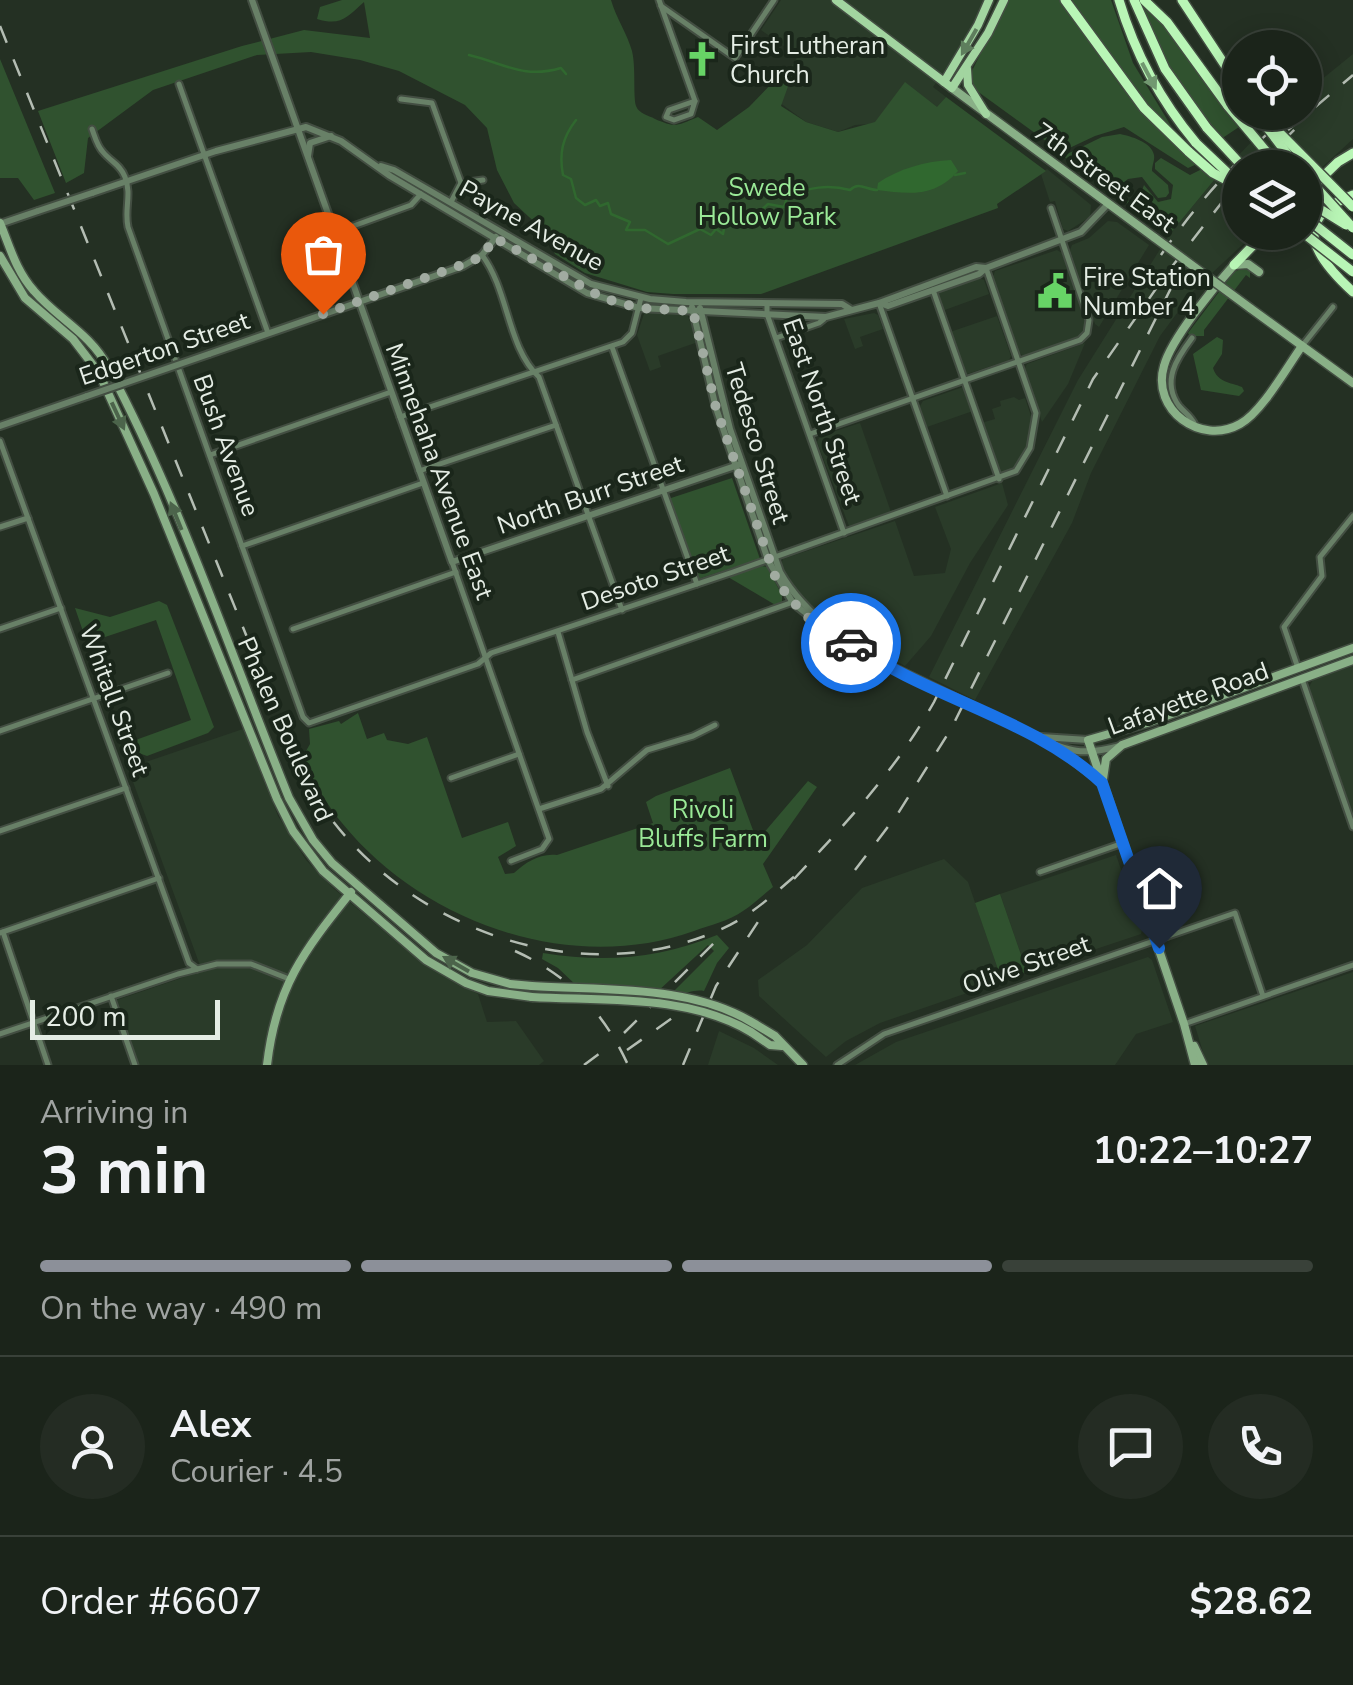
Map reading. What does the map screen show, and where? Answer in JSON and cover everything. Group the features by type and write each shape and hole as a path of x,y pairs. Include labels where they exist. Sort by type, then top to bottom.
{"highway":[{"path":"1065,0 1144,108 1192,147"},
{"path":"1119,0 1132,42 1152,82 1192,147 1213,173 1222,177"},
{"path":"1134,0 1165,68 1227,150"},
{"path":"1182,0 1222,61"},
{"path":"1147,2 1265,150"},
{"path":"1276,130 1353,208"},
{"path":"1322,178 1353,153"},
{"path":"1322,194 1353,228"},
{"path":"1353,195 1338,201 1324,214 1315,230 1314,243 1321,261 1353,292"},
{"path":"1322,210 1353,228"},
{"path":"1322,230 1353,255"},
{"path":"1322,248 1353,272"},
{"path":"1234,265 1249,250"}],"main road":[{"name":"7th Street East","path":"836,0 1353,383"},
{"path":"948,85 990,0"},
{"path":"948,85 967,69 1004,0"},
{"path":"967,69 968,84 986,114"},
{"name":"Phalen Boulevard","path":"0,224 28,284 81,330 109,368 165,490 295,811 322,851 436,953 456,966 532,992"},
{"name":"Phalen Boulevard","path":"0,256 25,298 73,339 98,373 154,494 284,815 313,859 440,969 488,991 691,999 731,1011 753,1028 775,1036 803,1065"},
{"path":"1259,272 1248,264 1234,265 1170,350 1162,370 1164,394 1172,410 1184,423 1194,425 1226,429 1246,420 1302,346"},
{"name":"Lafayette Road","path":"1088,740 1353,648"},
{"name":"Lafayette Road","path":"1122,745 1353,660"},
{"path":"1088,740 1195,1065"},
{"path":"1102,783 1106,759 1122,745"},
{"path":"266,1065 275,1019 290,978 310,943 357,885"},
{"path":"1184,1024 1203,1065"}],"street":[{"name":"Minnehaha Avenue East","path":"252,0 549,843 512,861"},
{"path":"660,3 735,58 774,0"},
{"path":"660,3 695,101 691,114 674,120 666,117 669,110 695,101"},
{"path":"180,84 268,333"},
{"path":"401,99 432,104 462,183"},
{"name":"Payne Avenue","path":"0,224 205,154 297,128 331,136 422,194 448,205"},
{"path":"92,129 100,148 118,164 126,181"},
{"path":"309,162 310,143 331,136"},
{"name":"Payne Avenue","path":"380,166 394,170 587,292 639,308 767,302 842,304 850,309"},
{"path":"448,205 462,183 484,180"},
{"name":"Bush Avenue","path":"126,181 130,199 128,227 309,723"},
{"path":"334,233 411,205 422,194"},
{"name":"Payne Avenue","path":"879,303 888,306 979,274 1085,230 1108,204"},
{"path":"810,434 1080,340 1090,324 1051,208"},
{"path":"497,235 482,256 495,275 527,365 539,377 622,610"},
{"name":"Payne Avenue","path":"497,235 584,281 641,298 768,314 826,316 986,268"},
{"name":"Edgerton Street","path":"0,426 463,266 482,256"},
{"path":"986,268 1018,362"},
{"path":"933,290 999,479"},
{"path":"400,416 612,346 631,336 641,298"},
{"name":"East North Street","path":"767,302 844,532"},
{"path":"879,303 947,496"},
{"name":"Tedesco Street","path":"696,307 738,465 771,559 789,593"},
{"path":"1302,346 1333,307"},
{"name":"Payne Avenue","path":"776,338 819,323 826,316"},
{"path":"1192,338 1174,365 1172,382 1174,397 1194,425"},
{"path":"612,346 698,584"},
{"name":"Desoto Street","path":"309,723 460,670 491,653 1016,471 1030,448 1036,419 1018,362"},
{"path":"210,455 391,392"},
{"path":"420,471 556,425"},
{"name":"Whitall Street","path":"0,441 188,962 197,969"},
{"name":"North Burr Street","path":"452,562 738,465"},
{"path":"242,546 423,483"},
{"path":"1353,516 1320,557 1322,576 1284,627 1353,827"},
{"path":"0,528 28,518"},
{"path":"293,629 456,572"},
{"name":"Lafayette Road","path":"789,593 866,654 1058,749 1091,751 1122,745"},
{"path":"572,680 796,601"},
{"path":"0,629 60,608"},
{"path":"558,631 587,732 608,786"},
{"path":"0,731 168,673"},
{"path":"539,810 608,786 626,765 647,750 700,734 715,725"},
{"name":"Lafayette Road","path":"1035,736 1088,740"},
{"path":"1058,749 1102,783"},
{"path":"451,778 519,754"},
{"path":"0,831 126,788"},
{"path":"1040,872 1123,843"},
{"path":"48,1065 1,932 159,878"},
{"name":"Olive Street","path":"837,1065 884,1034 1235,913 1263,996"},
{"path":"0,1034 197,969 238,963 290,978"},
{"path":"1184,1024 1353,965"},
{"path":"111,996 135,1065"}],"shaded area":[{"path":"781,0 985,0 966,39 933,87 946,97 928,120 855,125 838,132 806,122 772,97 798,56 761,30"},
{"path":"1353,54 1353,139 1322,167 1322,150 1244,150 1263,130 1322,130 1322,79"},
{"path":"951,160 958,171 940,186 910,193 877,190 878,183 903,170"},
{"path":"1047,169 1091,205 1090,217 1068,231 1063,229 1055,201 1050,202 1041,174"},
{"path":"1222,172 1222,250 1237,250 1195,289 1160,336 1091,473 1072,523 975,700 929,677 1078,380 1169,235"},
{"path":"1108,221 1117,222 1149,245 1099,327 1070,250"},
{"path":"1057,250 1062,253 1086,323 1084,331 1024,356 1019,353 993,277 995,271"},
{"path":"979,278 984,280 989,294 942,311 936,293"},
{"path":"645,311 687,314 698,342 658,356 661,367 650,371 637,335"},
{"path":"874,313 883,329 860,337 863,346 855,349 844,319"},
{"path":"997,316 1009,360 964,375 950,332"},
{"path":"1085,343 1068,384 1042,422 1024,370 1027,364"},
{"path":"963,387 973,411 927,427 920,406 923,401"},
{"path":"1025,398 1033,422 1026,453 1017,467 998,474 981,423 995,419 992,409 1001,406 1000,401"},
{"path":"860,423 891,512 849,526 817,442 820,436"},
{"path":"1002,483 1008,505 970,563 931,636 905,666 814,609 781,565 783,559 895,521 914,576 945,573 951,549 935,507"},
{"path":"1353,665 1353,815 1309,687 1314,678"},
{"path":"243,729 278,816 306,860 418,960 478,994 487,1022 516,1021 544,1061 539,1065 139,1065 117,1000 202,971 128,768"},
{"path":"1116,855 1141,934 1027,972 1000,894"},
{"path":"944,859 968,882 1002,981 880,1023 826,1057 759,996 758,980 807,945 862,888"},
{"path":"1148,957 1173,1022 1136,1034 1115,1065 855,1065 896,1042"},
{"path":"1353,972 1353,1065 1207,1065 1195,1026"},
{"path":"719,1031 754,1048 778,1065 708,1065"}],"green space":[{"name":"Swede Hollow Park","path":"342,0 611,0 632,51 636,106 641,113 662,122 676,125 698,117 717,130 749,107 781,74 791,78 781,106 806,122 838,132 875,122 905,82 937,107 946,97 1046,171 997,204 998,208 761,294 647,292 585,273 555,254 543,230 514,203 497,170 487,128 465,105 399,71 311,52 257,55 153,90 88,138 84,173 66,183 38,111 304,30 370,38 364,2 343,19 317,19 320,7"},
{"path":"1007,0 1059,0 1122,88 1197,164 1188,168 1124,127 1061,152 977,91 970,84 971,73"},
{"path":"1072,0 1111,0 1133,63 1171,126 1168,128 1133,87"},
{"path":"1138,1 1166,28 1222,104 1222,130 1234,130 1221,139 1170,70"},
{"path":"0,59 55,193 34,200 18,178 0,178"},
{"path":"1120,134 1140,140 1152,150 1152,171 1168,185 1166,197 1158,198 1142,177 1128,179 1111,192 1063,156 1102,137"},
{"path":"1161,158 1190,175 1202,169 1215,179 1169,235 1118,197 1124,193 1122,196 1143,212 1153,203 1141,193 1144,185 1158,202 1171,199 1173,185 1155,169"},
{"path":"1250,270 1250,278 1246,275 1204,330 1204,336 1190,336 1188,333 1234,272"},
{"path":"1217,337 1223,340 1222,354 1213,368 1221,379 1242,387 1244,391 1239,396 1201,390 1193,354"},
{"path":"732,478 760,559 698,579 668,499"},
{"path":"767,567 782,595 782,604 777,606 728,577"},
{"path":"159,601 167,605 214,727 208,733 147,756 119,746 191,720 156,620 87,643 75,608 110,617"},
{"name":"Rivoli Bluffs Farm","path":"358,713 367,739 384,733 387,740 408,744 427,737 462,838 508,822 516,846 498,857 505,874 514,873 539,857 557,855 653,823 646,802 730,768 757,841 808,781 817,787 763,864 773,887 738,914 647,943 598,947 550,943 502,931 457,913 414,888 375,858 342,823 302,758 310,744 309,729 339,721 341,724"},
{"path":"1000,894 1027,972 1002,981 975,903"},
{"path":"717,935 729,948 704,991 674,991 714,951 708,945 657,992 577,986 542,959 543,953 588,958 653,954"}],"waterway":[{"path":"469,55 525,71 561,68 566,74"},
{"path":"576,120 565,140 561,160 563,175 571,179 576,198 585,205 596,200 600,206 608,203 611,214 630,222 626,230 645,230 668,244 700,229 711,235 716,229 723,234 725,223 739,218 750,220 768,204 784,207 788,195 804,190 850,190 860,186 877,190"},
{"path":"955,175 965,173"}],"railway":[{"path":"0,26 297,761 327,813 368,860 410,893 457,920 507,940 559,951 613,954 666,948 717,931 752,911 804,868"},
{"path":"1322,101 1353,75"},
{"path":"1141,285 1210,192 1273,130"},
{"path":"1274,150 1294,130"},
{"path":"794,879 870,795 919,727 1093,379 1222,202"},
{"path":"855,870 897,815 951,729 1175,280"},
{"path":"683,1065 716,986 767,908"},
{"path":"624,1033 714,943"},
{"path":"515,951 552,971 582,997 608,1028 628,1065"},
{"path":"627,1050 702,997"},
{"path":"584,1065 607,1048"}],"way so far":[{"path":"323,314 470,262 482,256 495,238 603,298 639,308 693,311 716,408 775,576 807,617 851,643"}],"place":[{"name":"First Lutheran Church","path":"702,59"},
{"name":"Fire Station Number 4","path":"1055,291"}],"route":[{"path":"851,643 885,664 1048,742 1102,783 1159,948"}]}
